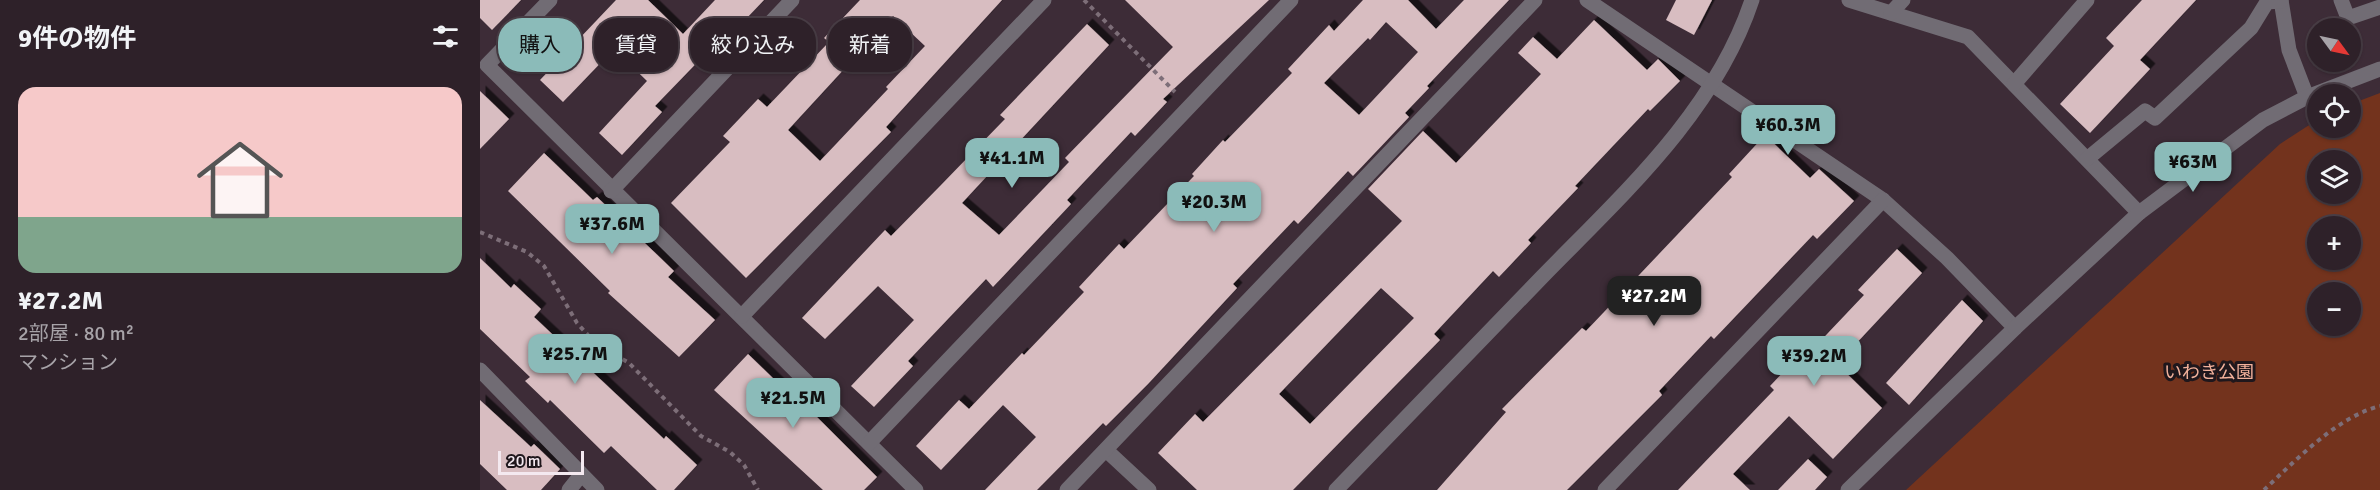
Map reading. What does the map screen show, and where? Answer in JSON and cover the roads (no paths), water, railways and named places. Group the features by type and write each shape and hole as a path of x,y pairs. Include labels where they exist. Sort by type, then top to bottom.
{"street":[{"path":"550,0 487,65 611,191 742,316 916,490"},
{"path":"611,191 792,0"},
{"path":"742,316 1044,0"},
{"path":"869,442 1292,0"},
{"path":"1067,490 1535,0"},
{"path":"1587,0 1883,200 1947,258 2015,328"},
{"path":"1336,490 1653,163 1712,84 1743,27 1752,0"},
{"path":"1849,0 1968,37 2139,213"},
{"path":"1891,14 1903,0"},
{"path":"2014,84 2087,0"},
{"path":"2341,0 2348,18 2380,7"},
{"path":"2087,159 2145,111 2155,118 2251,28 2274,1"},
{"path":"1848,490 2015,328 2139,213 2263,120 2307,97 2274,1"},
{"path":"2341,84 2380,69"},
{"path":"1605,490 1883,200"},
{"path":"480,370 597,490"},
{"path":"1106,450 1149,490"},
{"path":"569,490 581,475"}],"park label":[{"name":"いわき公園","path":"2209,372"}]}
